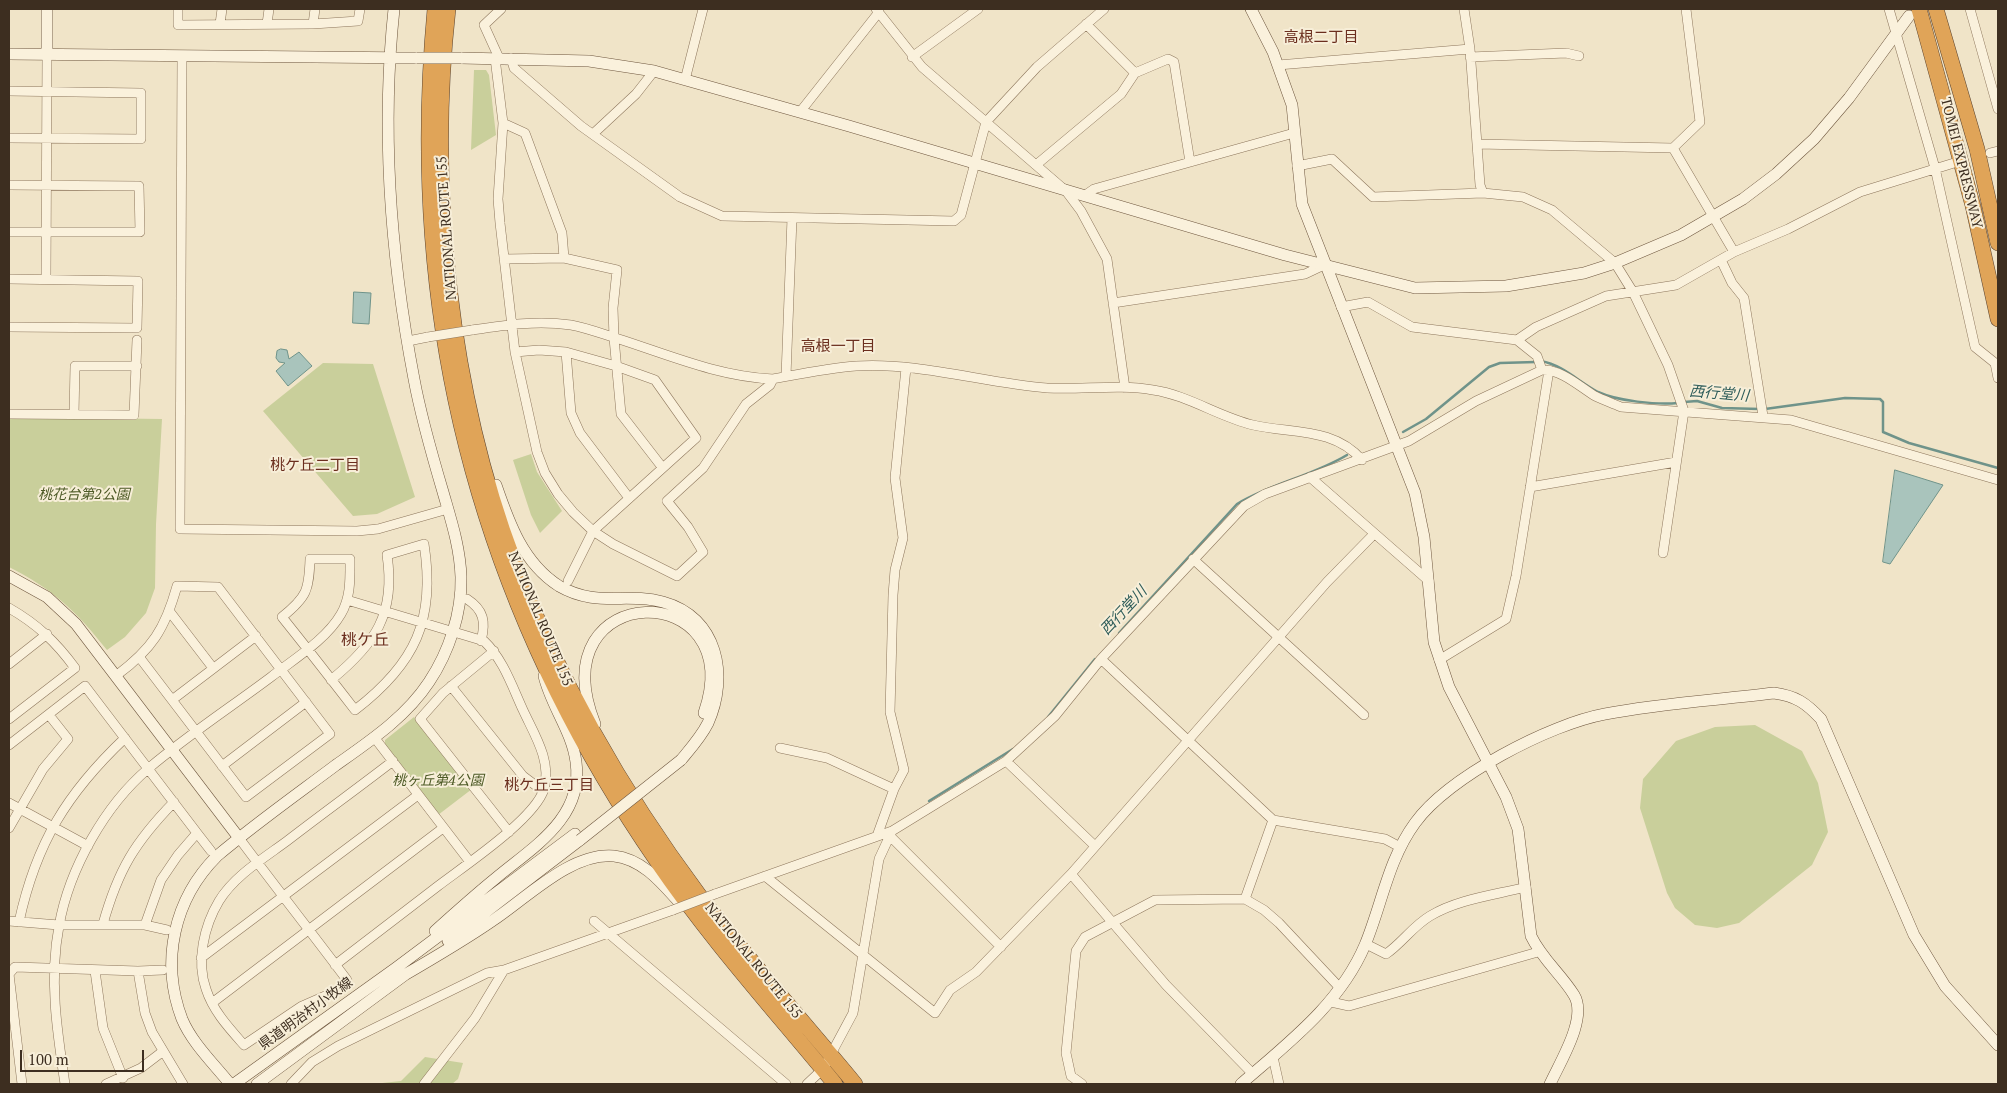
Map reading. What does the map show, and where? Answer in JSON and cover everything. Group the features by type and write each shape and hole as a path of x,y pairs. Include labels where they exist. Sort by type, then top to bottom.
{"highway":[{"name":"NATIONAL ROUTE 155","path":"435,9 427,132 430,211 437,292 452,390 472,474 502,566 540,657 569,717 593,760 655,859 685,900 835,1084"},
{"name":"NATIONAL ROUTE 155","path":"448,9 444,42 441,130 443,209 450,293 467,395 486,473 513,559 581,711 610,760 700,895 855,1084"},
{"name":"TOMEI EXPRESSWAY","path":"1937,9 1977,149 1998,243"},
{"name":"TOMEI EXPRESSWAY","path":"1914,12 1970,196 1998,319"}],"street":[{"path":"46,279 47,9"},
{"path":"178,9 178,25 313,24 358,21 360,9"},
{"path":"220,24 222,9"},
{"path":"267,24 269,9"},
{"path":"313,24 315,9"},
{"path":"230,1084 193,1037 183,1020 172,975 171,952 174,931 189,891 201,872 238,838 402,714 420,694 438,667 452,632 459,601 461,576 458,546 429,445 414,380 392,211 389,57 394,9"},
{"path":"501,9 484,25 502,58 581,126 680,197 722,216 954,221 961,215 986,122 1037,67 1104,9"},
{"path":"685,80 702,9"},
{"path":"912,57 978,9"},
{"path":"1251,9 1278,65 1292,105 1302,204 1395,447 1415,493 1424,537 1434,642 1439,660 1449,687 1506,797 1518,829 1531,936 1538,952 1574,995 1577,1004 1575,1028 1550,1084"},
{"path":"1464,9 1483,193"},
{"path":"1477,144 1673,148 1700,122 1686,9"},
{"path":"1889,9 1935,168 1975,347 1995,363 1998,378"},
{"path":"1970,9 1998,109"},
{"path":"800,112 878,10 898,34 912,57 1066,191 1081,211 1107,259 1125,388"},
{"path":"9,54 502,58 589,61 654,71 1324,265 1415,288 1506,286 1584,273 1615,263 1652,249 1714,218 1776,174 1814,139 1850,98 1914,12"},
{"path":"1086,24 1135,73"},
{"path":"1278,65 1470,53 1566,53 1579,56"},
{"path":"182,56 180,529 357,531 378,529 448,509"},
{"path":"502,58 503,123 498,199 515,352 530,430 545,473 573,512 593,531 613,544 677,576 703,552 688,527 666,501 703,468 746,404 770,385 773,378"},
{"path":"1036,165 1121,94 1135,73 1168,59 1174,62 1190,162"},
{"path":"593,134 636,94 654,71"},
{"path":"9,91 141,93 141,139 9,138"},
{"path":"503,123 525,133 562,233 564,258"},
{"path":"1084,196 1094,189 1294,133"},
{"path":"1673,148 1734,252"},
{"path":"1297,166 1332,158 1373,197 1483,193 1523,197 1552,210 1615,263 1633,292 1668,365 1682,406 1663,553"},
{"path":"1517,340 1536,327 1581,305 1623,292 1676,285 1734,252 1796,226 1860,192 1954,163"},
{"path":"9,185 139,186 140,232 9,232"},
{"path":"786,376 792,218"},
{"path":"504,259 564,258 616,270 613,308 614,338 621,414 662,467"},
{"path":"1721,260 1732,283 1744,298 1762,411"},
{"path":"1113,303 1305,274 1324,265"},
{"path":"9,279 138,281 137,328 9,327"},
{"path":"1341,307 1368,302 1412,327 1517,340 1536,356 1545,370 1571,380 1596,396 1621,407 1682,406 1762,411 1998,480"},
{"path":"408,341 512,323 547,323 572,325 717,372 773,378 856,366 906,368 1047,388 1154,390 1180,397 1233,420 1256,426 1309,432 1332,439 1357,454"},
{"path":"9,414 134,415 137,340"},
{"path":"515,352 539,350 566,352 616,366 655,380 696,438 593,531 568,581"},
{"path":"566,352 571,413 580,433 629,498"},
{"path":"74,414 74,366 136,366"},
{"path":"877,836 894,789 904,770 890,712 893,595 895,570 903,538 895,478 906,368"},
{"path":"291,1084 312,1062 338,1046 487,973 504,970 877,836 891,834 1006,761 1056,716 1101,659 1244,506 1265,494 1310,477 1357,454 1395,447 1476,400 1545,370"},
{"path":"1439,660 1506,619 1530,487 1545,370"},
{"path":"399,973 679,757 703,732 717,696 719,666 711,639 690,616 672,605 647,600 602,600 579,595 559,585 541,571 524,552 511,529 467,395"},
{"path":"1530,487 1676,462"},
{"path":"1310,477 1429,581"},
{"path":"765,876 935,1013 950,990 976,972 1070,874 1280,639 1327,582 1374,534"},
{"path":"65,1084 54,1007 53,968 59,925 76,869 107,814 148,768 281,669 307,648 333,626 347,600 350,559 310,559 308,590 297,606 282,617 307,648 331,680 356,710 394,677 412,648 423,622 427,597 428,571 424,544 387,556 390,574 385,611 377,632 364,651 331,680"},
{"path":"1193,559 1364,715"},
{"path":"9,576 47,597 76,624 174,750 238,838 258,863 284,897 346,980 343,988 302,1006 244,1045 212,1003 206,988 201,958 209,923 219,900 234,883 258,863 393,761"},
{"path":"117,675 140,658 150,645 170,612 176,586 218,586 330,734 246,797 140,658"},
{"path":"467,599 478,606 485,626 481,641"},
{"path":"335,965 509,832 544,791 546,778 545,762 540,745 494,651 481,641 347,600"},
{"path":"9,608 36,624 47,634 75,668 9,719"},
{"path":"610,760 586,694 584,671 594,641 602,630 625,616 647,611 665,613 685,623 698,635 708,658 710,685 707,703 693,734 679,757"},
{"path":"170,612 213,668"},
{"path":"9,664 47,634"},
{"path":"172,700 256,636"},
{"path":"494,651 452,686 420,719 509,832"},
{"path":"399,973 448,919 539,844 557,826 572,801 577,773 574,749 546,684 540,657"},
{"path":"1101,659 1273,820 1385,838 1400,847"},
{"path":"9,745 85,686 211,851"},
{"path":"452,686 523,776 544,791"},
{"path":"1241,1084 1273,1057 1331,1002 1366,944 1392,864 1400,847 1415,822 1433,802 1462,778 1487,762 1575,722 1605,714 1774,693 1793,696 1807,704 1826,728 1914,935 1929,963 1944,986 1998,1045"},
{"path":"222,766 306,702"},
{"path":"9,828 18,808 42,769 68,739 49,715"},
{"path":"374,737 470,862"},
{"path":"19,922 26,891 39,856 53,827 93,769 125,738"},
{"path":"780,748 827,758 894,789"},
{"path":"1006,761 1095,846"},
{"path":"201,958 418,795"},
{"path":"103,924 120,873 149,828 174,802"},
{"path":"9,803 88,846"},
{"path":"1245,899 1273,820"},
{"path":"212,1003 443,828"},
{"path":"145,925 161,880 178,855 197,833"},
{"path":"891,834 1001,947"},
{"path":"807,1084 822,1069 853,1013 864,956 871,897 879,860 891,834"},
{"path":"399,973 493,920 570,867 593,857 605,856 626,859 641,866 658,879 749,979"},
{"path":"1070,874 1166,985 1253,1074"},
{"path":"1366,944 1386,954 1412,929 1431,915 1452,905 1526,887"},
{"path":"1082,1084 1071,1076 1066,1053 1076,951 1085,937 1155,900 1245,899 1264,910 1279,923 1340,988"},
{"path":"9,921 59,925 145,925 167,930"},
{"path":"594,921 786,1084"},
{"path":"1331,1002 1350,1006 1538,952"},
{"path":"22,1084 9,974 15,967 95,971 163,970"},
{"path":"424,1084 476,1018 504,970"},
{"path":"95,971 103,1028 110,1052 123,1078"},
{"path":"138,971 145,1013 162,1052 183,1084"},
{"name":"県道明治村小牧線","path":"234,1084 399,973"},
{"name":"県道明治村小牧線","path":"257,1084 399,973"},
{"path":"106,1084 123,1078 141,1068 162,1052"},
{"path":"1273,1057 1280,1084"}],"green space":[{"path":"474,70 486,70 489,75 496,135 471,150"},
{"path":"323,363 373,364 415,497 377,514 353,516 263,411"},
{"name":"桃花台第2公園","path":"9,417 162,419 156,524 155,588 146,613 125,637 107,650 63,602 39,584 9,567"},
{"path":"531,454 537,472 562,511 540,533 531,515 513,460"},
{"name":"桃ヶ丘第4公園","path":"414,717 472,789 438,815 385,744 385,740"},
{"path":"1755,725 1802,751 1818,783 1828,832 1812,865 1739,923 1717,928 1695,925 1675,908 1667,893 1640,808 1643,779 1676,741 1715,727"},
{"path":"425,1057 463,1063 458,1079 452,1084 373,1084 401,1081"}],"water":[{"path":"354,292 371,293 369,324 353,323"},
{"path":"281,349 287,350 289,359 299,352 312,366 288,386 276,371 285,363 279,362 276,358 277,351"},
{"path":"1895,470 1943,485 1890,564 1883,562"}],"waterway":[{"name":"西行堂川","path":"1541,361 1557,366 1591,388 1606,395 1637,402 1678,403"},
{"name":"西行堂川","path":"1403,432 1426,419 1489,367 1500,363 1536,362"},
{"name":"西行堂川","path":"1765,409 1845,398 1880,399 1883,402 1883,432 1909,443 1998,468"},
{"name":"西行堂川","path":"1684,402 1697,401 1722,408 1760,409"},
{"name":"西行堂川","path":"1119,633 1237,504 1264,490 1320,469 1347,455"},
{"name":"西行堂川","path":"1048,717 1095,659"},
{"name":"西行堂川","path":"929,801 1013,749"}],"district":[{"name":"高根二丁目","path":"1321,38"},
{"name":"高根一丁目","path":"838,347"},
{"name":"桃ケ丘二丁目","path":"315,466"},
{"name":"桃ケ丘","path":"365,640"},
{"name":"桃ケ丘三丁目","path":"549,786"}]}
